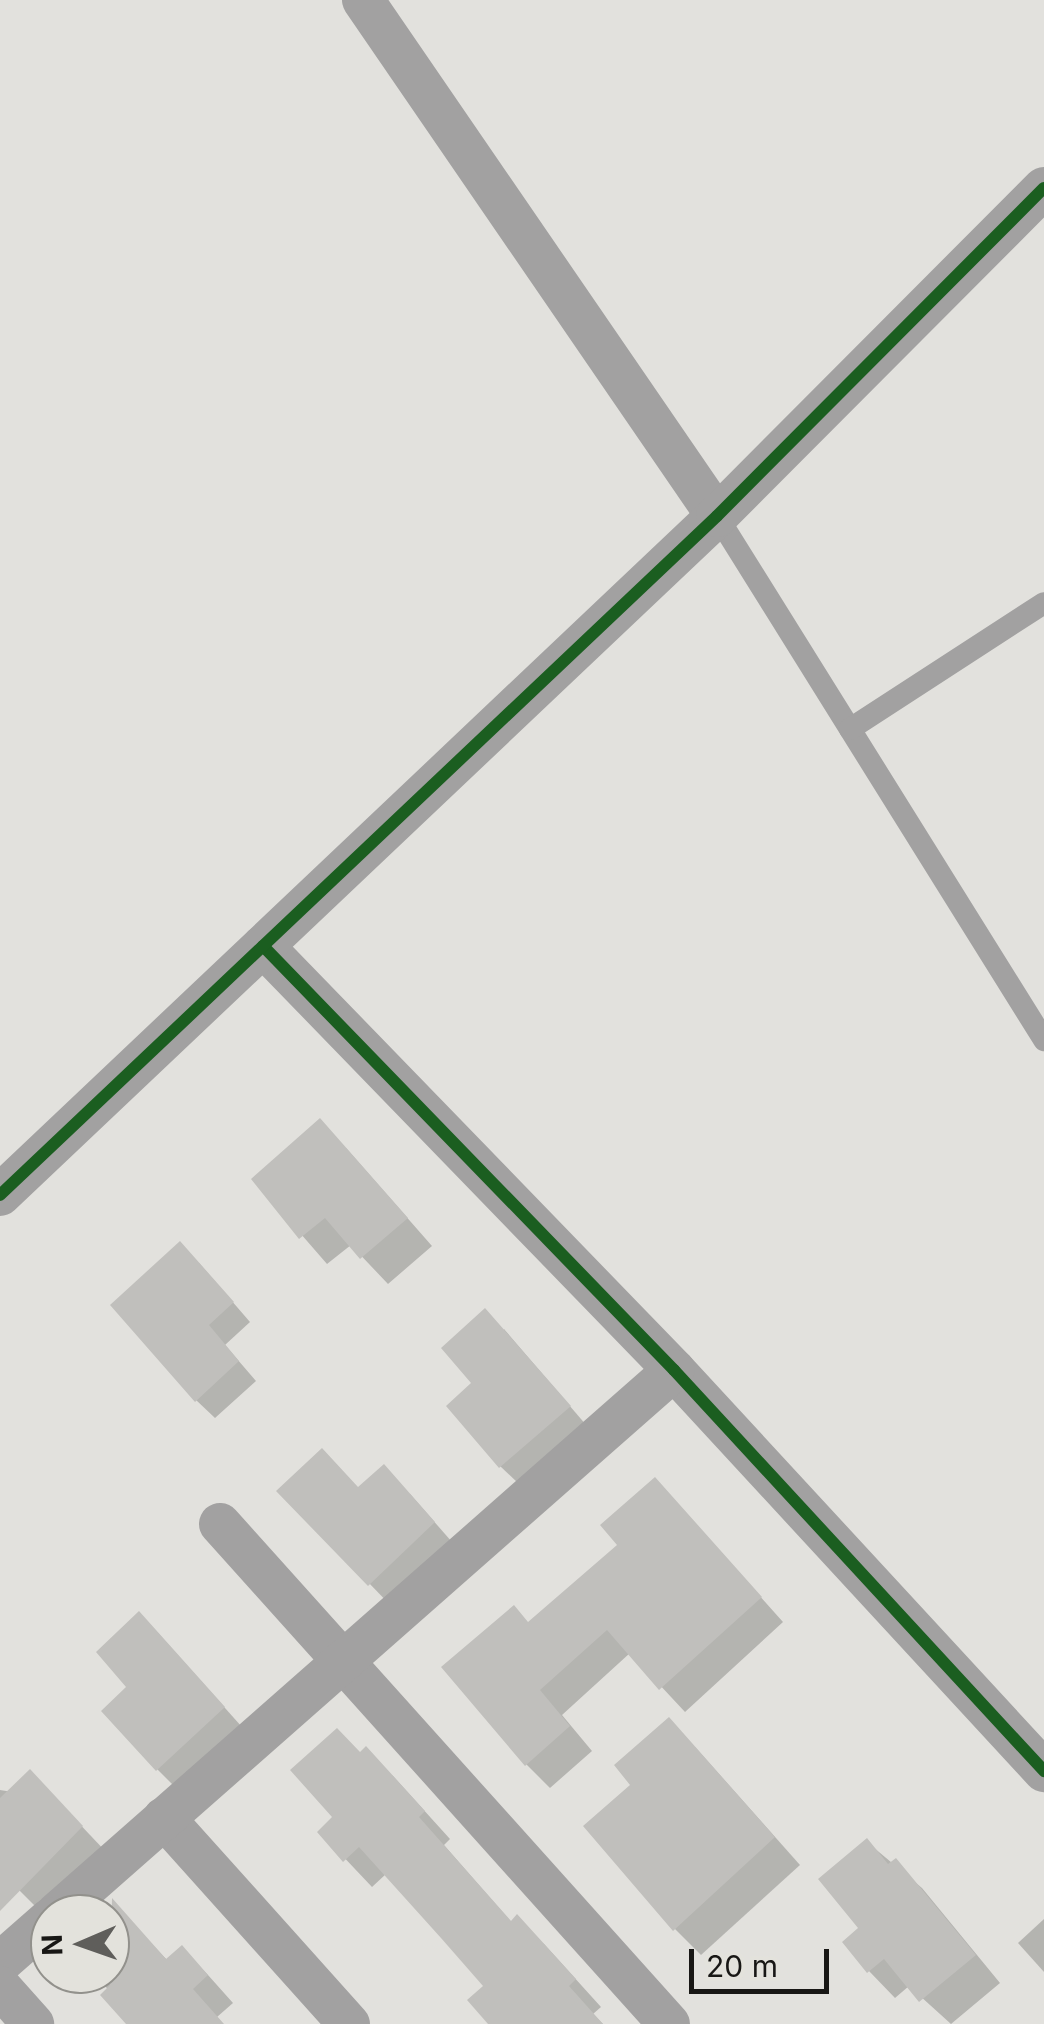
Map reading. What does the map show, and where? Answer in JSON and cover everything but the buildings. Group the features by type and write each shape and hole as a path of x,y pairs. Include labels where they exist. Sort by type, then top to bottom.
{"street":[{"path":"363,0 717,516"},
{"path":"0,1196 717,516 1044,188"},
{"path":"263,946 674,1370 1044,1771"},
{"path":"78,1894 674,1370"},
{"path":"220,1524 669,2024"},
{"path":"164,1818 349,2024"},
{"path":"0,1963 30,1936"},
{"path":"0,1987 33,2024"}],"lane":[{"path":"717,516 1044,1040"},
{"path":"850,730 1044,602"}],"cycle path":[{"path":"0,1195 717,516 1044,188"},
{"path":"263,946 674,1370 1044,1771"}]}
